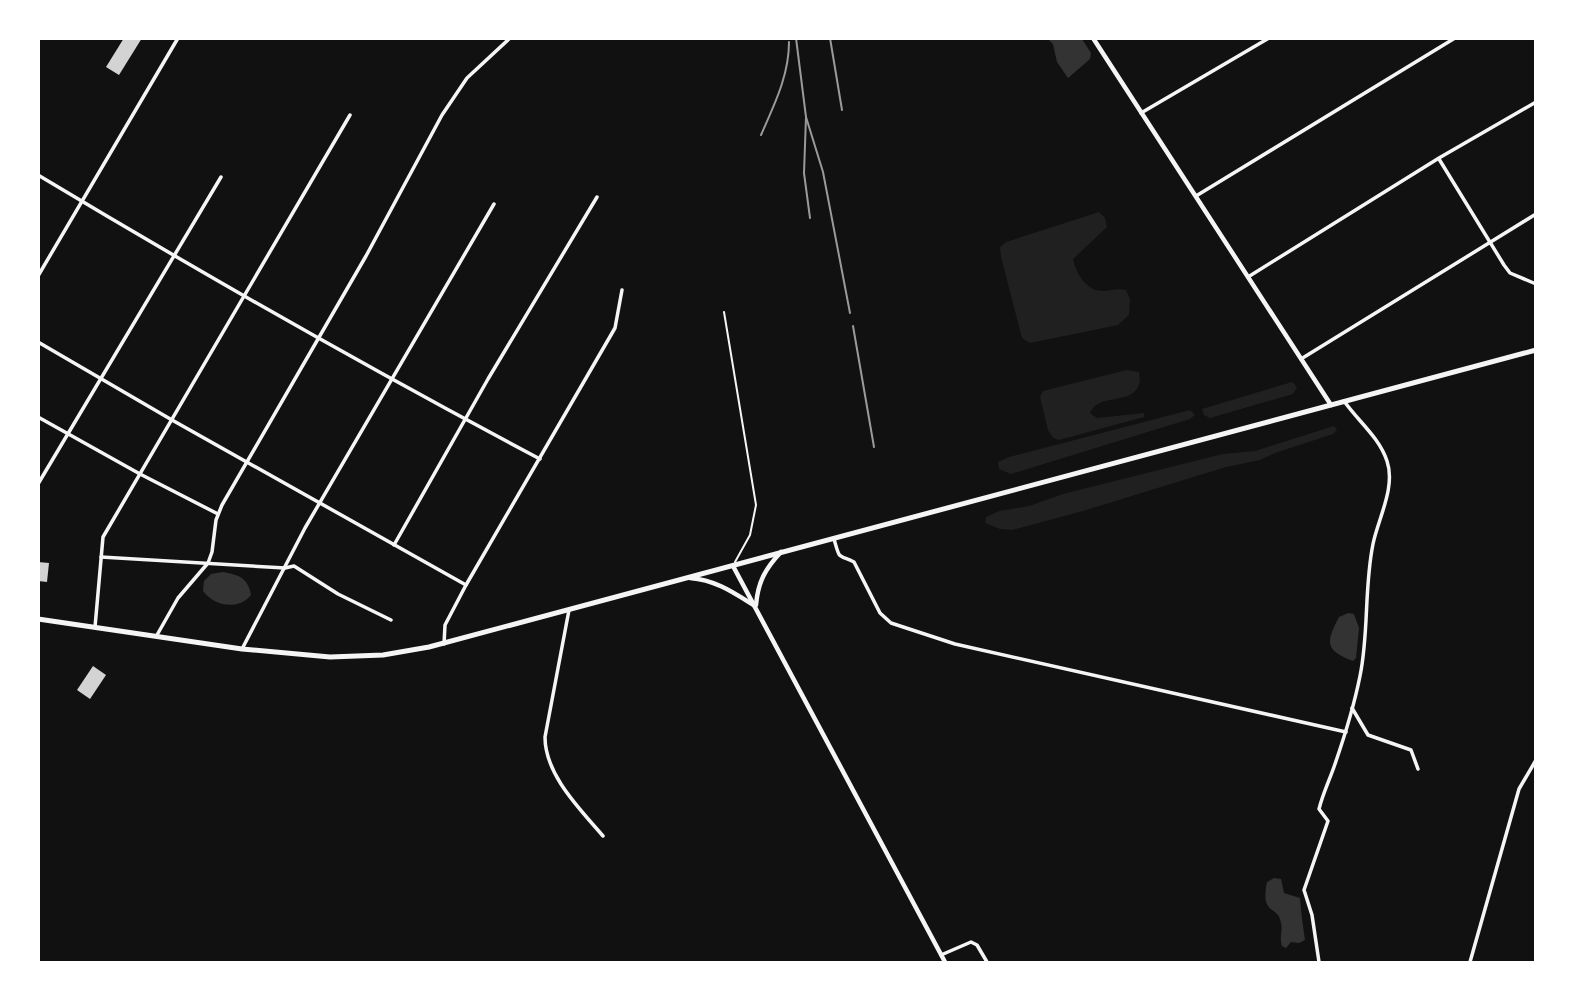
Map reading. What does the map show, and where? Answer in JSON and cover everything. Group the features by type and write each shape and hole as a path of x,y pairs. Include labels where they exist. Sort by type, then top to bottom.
{"highway":[{"path":"39,620 242,649 330,657 383,655 444,644 1535,350"}],"main road":[{"path":"1093,38 1331,405"},
{"path":"756,606 757,588 762,576 781,552"},
{"path":"733,566 945,962"},
{"path":"688,578 706,579 724,586 756,606"}],"street":[{"path":"38,276 178,38"},
{"path":"156,637 178,598 208,563 218,514 366,256 442,116 467,78 510,38"},
{"path":"1142,113 1269,38"},
{"path":"1196,196 1455,38"},
{"path":"1248,277 1439,158 1535,102"},
{"path":"95,629 103,537 350,115"},
{"path":"1439,158 1489,243 1510,273 1535,284"},
{"path":"38,175 244,297 391,380 540,459"},
{"path":"38,484 221,177"},
{"path":"394,545 597,197"},
{"path":"242,649 320,503 494,204"},
{"path":"1301,359 1535,214"},
{"path":"444,644 445,625 466,585 615,328 622,290"},
{"path":"38,342 466,585"},
{"path":"1319,962 1312,915 1304,890 1328,821 1319,809 1323,793 1346,733 1352,709 1365,645 1366,586 1373,543 1389,486 1387,460 1367,428 1344,401"},
{"path":"38,417 218,514"},
{"path":"834,538 839,556 854,562 880,613 891,623 955,644 1346,733"},
{"path":"101,556 285,568 294,566 338,594 391,620"},
{"path":"569,610 545,737 545,752 558,778 603,836"},
{"path":"1352,709 1368,735 1411,750 1418,769"},
{"path":"1470,962 1519,789 1535,760"},
{"path":"940,955 971,942 977,945 987,962"}],"lane":[{"path":"724,312 756,505 750,536 733,566"}],"shaded area":[{"path":"1048,39 1082,39 1091,53 1090,59 1068,78 1057,62 1053,44"},
{"path":"1099,212 1105,218 1107,227 1073,259 1074,264 1079,275 1092,288 1103,291 1126,290 1130,299 1129,315 1118,325 1030,343 1022,338 1000,247 1006,242"},
{"path":"1127,370 1139,372 1140,382 1136,391 1128,396 1098,404 1090,413 1097,418 1144,413 1144,417 1059,440 1053,438 1048,430 1040,397 1043,391"},
{"path":"1292,382 1297,387 1293,394 1210,418 1204,415 1202,409"},
{"path":"1190,410 1195,415 1190,419 1011,474 999,469 998,462 1009,457"},
{"path":"1334,426 1337,430 1333,434 1260,460 1226,467 1083,511 1012,530 985,523 986,517 999,511 1029,506 1063,494 1223,454 1255,451"},
{"path":"223,572 242,578 248,585 251,595 246,600 226,605 213,600 203,591 204,581 211,574"},
{"path":"1348,613 1354,614 1359,628 1356,658 1353,661 1337,653 1330,644 1339,617"},
{"path":"1274,878 1281,879 1284,893 1300,898 1305,940 1299,943 1291,942 1286,948 1281,943 1279,917 1266,900 1267,882"}],"building":[{"path":"124,38 142,38 119,75 106,67"},
{"path":"38,562 49,563 47,582 38,581"},
{"path":"93,666 106,675 90,699 77,690"}],"railway":[{"path":"796,38 806,117 804,173 810,218"},
{"path":"830,38 842,110"},
{"path":"761,135 784,78 789,42"},
{"path":"806,117 823,172 850,313"},
{"path":"853,326 874,447"}]}
